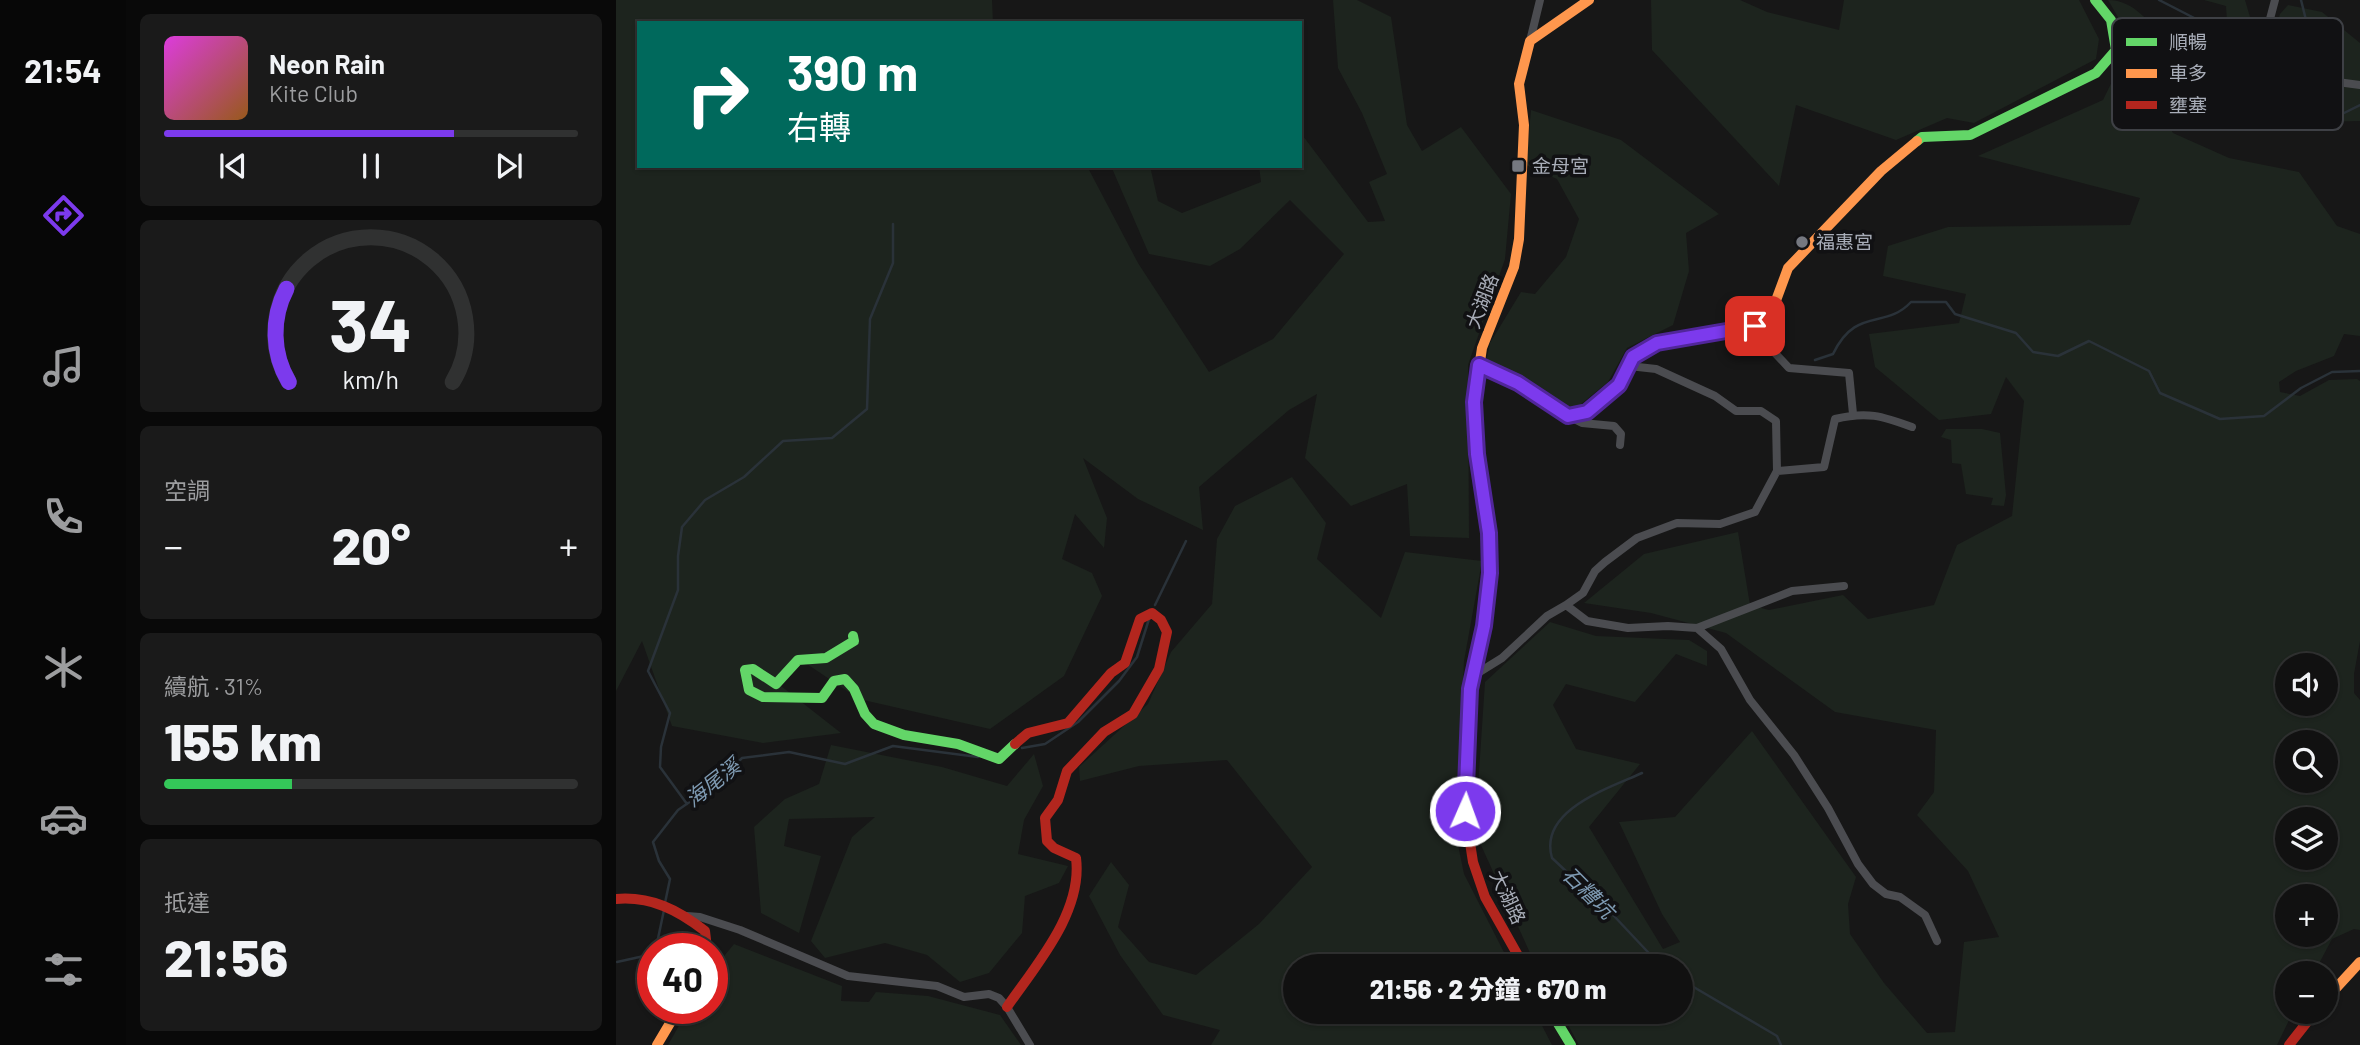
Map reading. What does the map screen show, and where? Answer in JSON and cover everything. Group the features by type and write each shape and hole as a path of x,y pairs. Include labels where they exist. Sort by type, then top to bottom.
{"street":[{"path":"1530,41 1540,0"},
{"path":"1530,41 1589,0"},
{"path":"2095,0 2111,20 2112,26"},
{"path":"2270,18 2275,0"},
{"name":"大湖路","path":"1517,954 1485,897 1473,862 1465,811 1470,689 1484,626 1490,573 1489,533 1477,454 1474,402 1482,348 1514,267 1519,239 1524,125 1519,84 1530,41"},
{"path":"1568,416 1587,412 1619,385 1633,357 1657,343 1755,326 1771,314 1788,268 1881,171 1922,136 1970,135 2096,73 2112,55"},
{"path":"1771,314 1782,330 1774,352 1789,368 1849,373 1853,414"},
{"path":"1479,365 1518,383 1568,416 1582,422 1614,426 1622,434 1620,446"},
{"path":"1473,676 1502,659 1547,616 1583,593 1595,571 1637,538 1677,523 1720,524 1755,512 1777,471 1776,421 1761,411 1736,411 1715,396 1656,369 1629,366"},
{"path":"1777,471 1824,467 1835,419 1853,414 1877,414 1912,427"},
{"path":"1566,605 1587,621 1628,628 1698,628 1791,590 1844,586"},
{"path":"853,636 854,641 850,645 826,658 798,660 776,684 753,669 745,670 747,682 762,699 772,700 800,696 822,698 834,681 845,679 855,689 867,717 874,723 897,733 960,744 999,760 1028,733 1068,723 1111,673 1125,663 1140,619 1152,613 1161,620 1167,632 1159,668 1133,714 1104,733 1067,771 1058,800 1045,818 1047,841 1054,848 1076,858 1080,867 1071,898 1052,942 1007,1007"},
{"path":"1698,628 1721,649 1750,700 1794,755 1866,874 1886,894 1900,897 1925,915 1937,941"},
{"path":"616,899 635,896 667,906 687,916 705,933"},
{"path":"687,916 700,917 740,930 848,976 910,985 926,984 964,997 989,994 999,998 1007,1007 1030,1045"},
{"path":"2338,984 2360,962"},
{"path":"657,1045 669,1024"},
{"path":"1558,1024 1571,1045"},
{"path":"2289,1045 2306,1024"}],"shaded area":[{"path":"616,0 992,0 993,21 637,21 637,168 1088,168 1138,263 1209,372 1273,339 1344,254 1290,200 1240,249 1210,266 1149,254 1112,168 1150,168 1158,201 1182,213 1261,182 1259,168 1302,168 1302,135 1368,222 1385,221 1369,182 1387,174 1362,113 1338,68 1333,0 1357,0 1391,17 1407,125 1422,151 1461,127 1511,194 1505,259 1468,365 1469,538 1410,536 1407,484 1351,506 1305,458 1317,394 1289,410 1199,487 1203,530 1138,499 1083,458 1107,518 1104,548 1075,514 1062,559 1092,573 1102,596 1064,676 990,729 859,699 801,660 781,686 841,733 763,743 672,726 642,641 616,691"},
{"path":"1651,0 1740,0 1767,12 1839,30 1844,0 2079,0 2099,39 2096,59 1974,123 1947,118 1896,140 1796,105 1779,186 1652,50"},
{"path":"2108,0 2126,4 2145,18 2119,18"},
{"path":"2204,0 2245,0 2250,18 2227,18 2226,6"},
{"path":"2288,5 2322,12 2329,18 2279,18"},
{"path":"2343,29 2360,43 2360,121 2343,121"},
{"path":"2112,82 2112,130 2171,130 2229,158 2299,172 2337,226 2360,234 2360,336 2344,334 2334,356 2296,371 2279,382 2280,392 2300,396 2329,380 2360,381 2360,641 2354,674 2354,693 2360,700 2360,930 2354,929 2338,936 2338,884 2275,884 2275,947 2328,947 2320,961 2275,961 2275,1024 2287,1024 2277,1045 1579,1045 1568,1024 1693,1024 1693,954 1531,954 1475,832 1485,682 1550,622 1596,636 1689,640 1707,651 1707,666 1676,654 1635,702 1566,684 1553,705 1576,749 1640,764 1589,827 1663,949 1680,942 1662,914 1619,822 1675,817 1752,731 1856,877 1848,904 1850,934 1884,983 1927,1033 1955,1032 1964,942 1999,937 1968,871 1917,815 1934,792 1936,730 1835,712 1726,633 1651,613 1584,603 1644,554 1738,532 1750,605 1769,610 1843,595 1868,619 1934,605 1957,545 2012,516 2024,401 2006,377 1991,414 1939,420 1875,367 1869,334 1959,323 1966,294 1883,276 1888,246 1948,227 2130,225 2140,198 1978,156 2103,100"},
{"path":"1531,110 1621,140 1719,214 1686,233 1689,271 1673,325 1627,348 1608,382 1570,413 1486,362 1490,343 1521,292 1535,294 1566,257 1579,219 1557,179 1526,165"},
{"path":"1946,429 1982,429 2000,433 2006,495 2004,506 1991,505 1993,498 1966,494 1961,464 1952,463 1951,440 1941,437"},
{"path":"1292,477 1326,523 1317,559 1381,618 1405,552 1482,561 1464,661 1456,835 1464,874 1505,954 1283,954 1283,1024 1541,1024 1552,1045 1211,1045 1220,1030 1163,1015 1120,955 1089,896 1111,862 1129,885 1118,927 1149,962 1196,975 1259,924 1312,867 1227,760 1139,766 1080,781 1079,767 1148,704 1171,652 1212,604 1217,539 1235,506"},
{"path":"831,745 942,767 1007,786 1034,754 1043,786 1024,820 1018,854 1068,866 1059,883 1025,896 1022,933 989,973 960,982 927,955 885,943 825,958 811,941 852,837 875,817 789,819 784,846 821,856 799,933 761,913 754,827 785,799 819,784"},
{"path":"734,944 842,986 841,1001 869,1002 876,992 928,996 1000,1015 1021,1045 668,1045 680,1024 728,1024 728,951"}],"waterway":[{"path":"2159,0 2194,18"},
{"path":"2301,0 2306,18"},
{"path":"2343,114 2360,105"},
{"path":"687,804 660,767 661,747 670,713 648,671 678,590 678,556 682,527 705,500 744,477 783,441 832,438 867,409 870,319 893,263 893,224"},
{"path":"1815,360 1833,354 1842,339 1861,324 1891,315 1911,302 1946,302 1955,314 2016,333 2033,352 2058,356 2089,341 2149,371 2160,393 2220,419 2264,416 2301,388 2332,372 2360,371"},
{"name":"海尾溪","path":"1155,605 1186,541"},
{"name":"海尾溪","path":"1022,748 1045,744 1078,722 1119,681 1137,657 1149,619"},
{"name":"海尾溪","path":"665,903 670,879 659,861 653,842 678,810 717,783 742,758 789,752 845,764 893,746 978,757"},
{"name":"石糟坑","path":"1642,773 1579,803 1556,827 1550,841 1552,858 1650,954"},
{"name":"海尾溪","path":"659,933 664,910"},
{"name":"海尾溪","path":"617,962 637,958"},
{"name":"石糟坑","path":"1693,987 1777,1036 1781,1045"}],"traffic: fast":[{"path":"2095,0 2111,20 2112,26"},
{"path":"1917,141 1922,137 1970,135 2096,73 2112,55"},
{"path":"853,636 854,641 826,658 798,660 776,684 753,669 745,670 749,690 763,697 822,698 834,681 845,679 854,689 865,714 874,724 904,735 958,744 999,759 1015,744"},
{"path":"1558,1024 1571,1045"}],"traffic: slow":[{"path":"1489,543 1477,454 1474,402 1482,348 1514,267 1519,239 1524,125 1519,84 1530,41 1589,0"},
{"path":"1479,365 1518,382 1568,416 1587,412 1619,385 1633,357 1657,343 1755,326 1771,314 1788,268 1881,171 1917,141"},
{"path":"2338,986 2360,962"},
{"path":"657,1045 669,1024"}],"traffic: jam":[{"path":"1489,543 1490,573 1484,626 1470,689 1465,811 1473,862 1485,897 1517,954"},
{"path":"1007,1007 1055,937 1072,898 1076,858 1054,848 1047,841 1045,818 1058,800 1067,771 1104,732 1133,714 1159,669 1167,632 1161,620 1152,613 1140,619 1125,663 1111,673 1068,723 1028,733 1015,744"},
{"path":"616,899 641,900 664,906 685,917 705,933"},
{"path":"2289,1045 2306,1024"}],"place":[{"name":"金母宮","path":"1518,166"},
{"name":"福惠宮","path":"1802,242"}],"route":[{"path":"1465,811 1470,689 1484,626 1490,573 1489,533 1477,454 1474,402 1479,365 1518,383 1568,416 1587,412 1619,385 1633,357 1657,343 1696,334 1755,326"}]}
